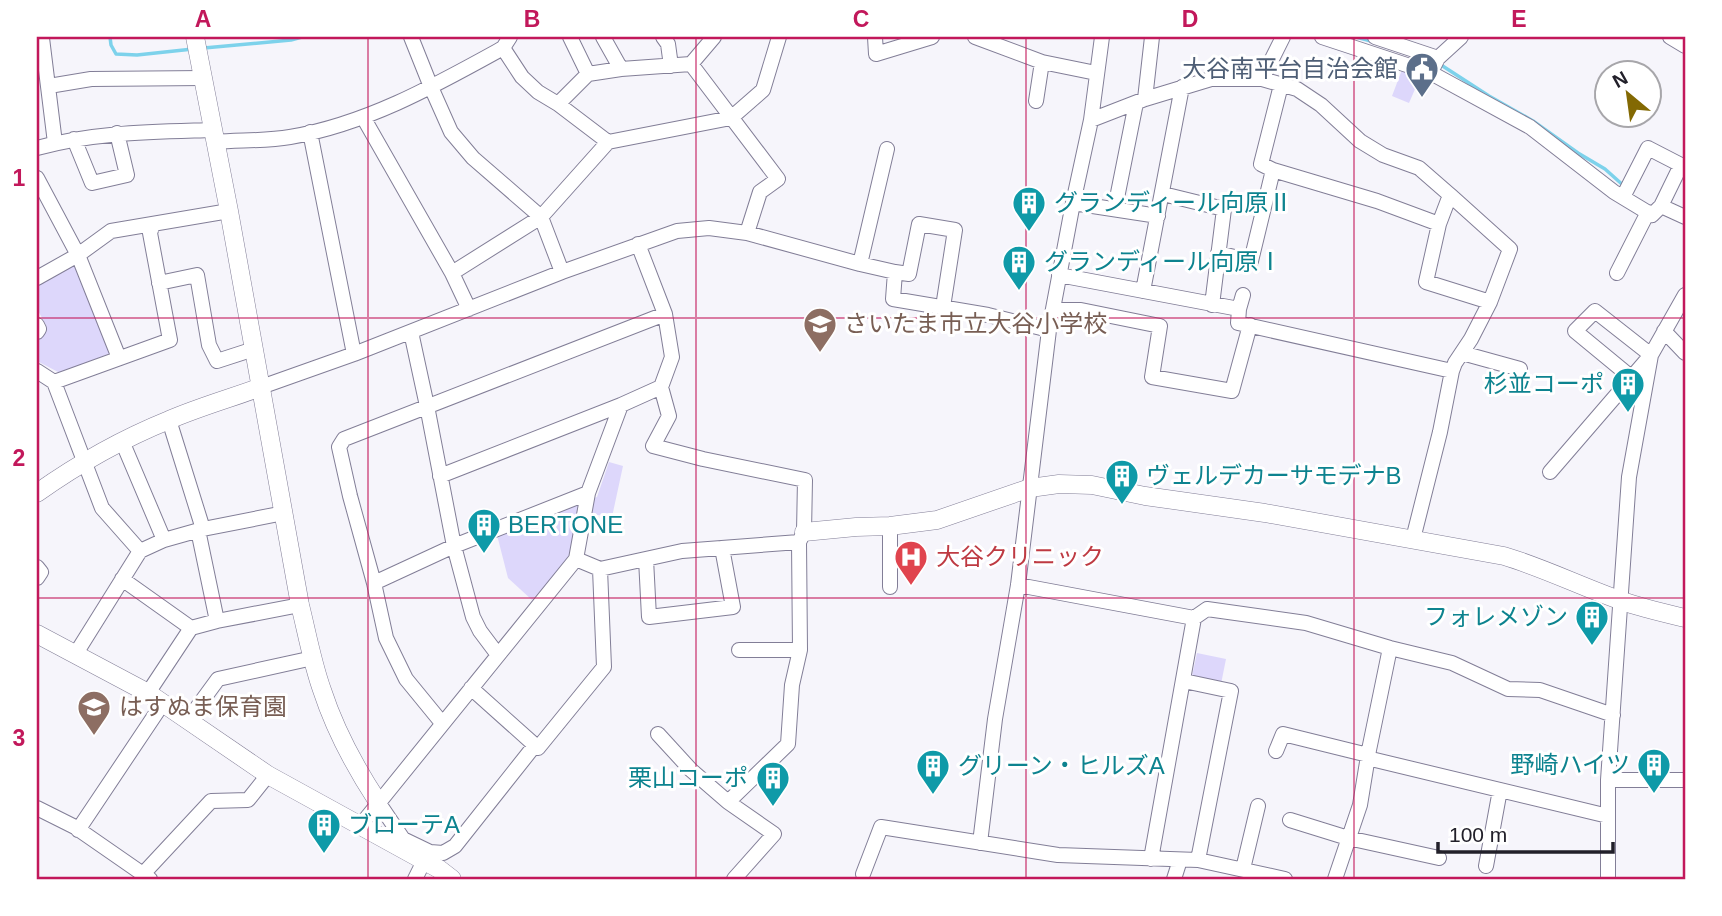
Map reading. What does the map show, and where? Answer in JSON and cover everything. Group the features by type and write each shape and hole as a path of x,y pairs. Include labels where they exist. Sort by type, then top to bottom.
{"street":[{"path":"195,37 300,605 321,689 336,728 356,768 403,839 430,852 443,853 455,846 535,745"},
{"path":"411,37 430,88 451,132 472,158 541,216 562,272"},
{"path":"570,37 588,74"},
{"path":"603,37 621,69"},
{"path":"663,37 668,44 671,66"},
{"path":"558,104 588,74 691,64 713,37"},
{"path":"452,273 541,216 608,142 731,118 763,90 779,37"},
{"path":"875,37 876,54 932,37"},
{"path":"975,37 1042,62 1097,73"},
{"path":"980,843 995,719 1018,585 1049,330 1091,120 1102,37"},
{"path":"1115,208 1153,37"},
{"path":"1262,79 1283,37"},
{"path":"1322,37 1435,64"},
{"path":"1375,37 1435,64 1484,103 1530,127 1565,156 1623,197 1685,217"},
{"path":"1435,64 1461,37"},
{"path":"37,38 42,38 55,143"},
{"path":"37,148 117,133 289,137 363,117 405,100 506,42 522,77 538,92 608,142"},
{"path":"1037,101 1042,62"},
{"path":"691,64 778,179 760,192 747,233"},
{"path":"48,86 91,79 204,78"},
{"path":"1091,120 1210,79 1262,79 1297,89 1321,105 1360,141 1383,155 1419,167 1510,249 1490,302 1452,371 1440,432 1413,539"},
{"path":"1281,85 1261,164 1439,223"},
{"path":"1143,291 1182,88"},
{"path":"363,117 452,273 468,309"},
{"path":"310,132 354,354"},
{"path":"74,139 92,183 127,175 117,133"},
{"path":"1617,273 1681,164 1648,148 1623,197"},
{"path":"860,264 887,149"},
{"path":"1219,253 1251,261 1273,170"},
{"path":"37,178 78,255 119,358"},
{"path":"1163,194 1224,209 1212,305"},
{"path":"1450,195 1439,223 1426,282 1490,302"},
{"path":"1073,203 1158,216"},
{"path":"37,278 78,255 111,231 229,211"},
{"path":"54,382 170,340 150,233 153,224"},
{"path":"37,493 85,461 169,419 354,354 562,272 677,231 709,228 747,233 860,264 909,274 919,224 955,230 943,307"},
{"path":"638,244 665,314 673,358 661,387 669,416 653,446 806,480 801,537 800,650 792,685 788,744 728,802"},
{"path":"895,272 893,299 988,314 1049,330"},
{"path":"159,282 197,275 209,345 217,361 254,349"},
{"path":"1059,275 1212,305 1241,302 1238,323 1452,371"},
{"path":"1550,472 1651,355 1685,295"},
{"path":"1054,310 1081,310 1160,326 1152,377 1232,391 1250,325"},
{"path":"1632,378 1575,331 1595,311 1651,355"},
{"path":"442,723 406,678 386,638 339,447 344,439 665,314"},
{"path":"37,325 37,332"},
{"path":"1664,331 1685,353"},
{"path":"411,332 454,546 473,617 498,655"},
{"path":"1462,353 1520,369"},
{"path":"1608,879 1608,780 1629,477 1651,355"},
{"path":"37,371 54,382 102,508 140,551"},
{"path":"440,476 661,387"},
{"path":"360,825 576,559 587,494 621,405"},
{"path":"169,419 200,529 217,621"},
{"path":"122,441 163,540"},
{"path":"576,559 600,569 682,551 722,548 856,527 937,520 1030,488 1059,484 1092,485 1504,556 1621,601 1685,618"},
{"path":"374,583 454,546 587,494"},
{"path":"75,655 140,551 163,540 200,529 285,513"},
{"path":"890,526 890,587"},
{"path":"646,559 649,617 733,607 722,548"},
{"path":"37,568 40,572 37,579"},
{"path":"471,688 538,748 604,667 600,569"},
{"path":"122,579 191,628"},
{"path":"1018,585 1194,618"},
{"path":"78,830 155,698 191,628 300,605"},
{"path":"1151,859 1194,618 1207,608 1306,623 1452,663 1508,690 1540,690 1613,715"},
{"path":"37,634 155,698 268,775 439,869 452,879"},
{"path":"1335,879 1360,805 1367,757 1390,648"},
{"path":"739,650 800,650"},
{"path":"188,720 218,679 313,658"},
{"path":"1184,681 1231,691 1198,860"},
{"path":"658,734 691,770 728,802 774,834 734,879"},
{"path":"1276,751 1283,734 1608,816"},
{"path":"37,808 78,830 146,876 211,801 248,800 268,775"},
{"path":"1608,780 1685,780"},
{"path":"1486,866 1500,790"},
{"path":"1245,873 1258,806"},
{"path":"1290,820 1348,838 1439,858"},
{"path":"863,874 880,827 1058,855 1198,860 1245,873 1285,879"},
{"path":"1174,879 1180,860"},
{"path":"415,879 424,861"}],"shaded area":[{"path":"1403,67 1422,73 1409,103 1392,96"},
{"path":"74,262 111,353 60,373 37,361 37,337 46,325 37,309 37,282"},
{"path":"609,462 623,466 612,517 591,514 594,498 597,497"},
{"path":"580,503 575,552 532,600 508,578 497,535"},
{"path":"1197,653 1226,659 1221,684 1192,676"}],"waterway":[{"path":"110,37 116,54 137,55 193,49"},
{"path":"204,48 302,37"},
{"path":"1356,37 1371,41"},
{"path":"1438,63 1533,121 1605,169 1624,186"}],"place":[{"name":"大谷南平台自治会館","path":"1422,99"},
{"name":"グランディール向原Ⅱ","path":"1029,233"},
{"name":"グランディール向原Ⅰ","path":"1019,292"},
{"name":"さいたま市立大谷小学校","path":"820,354"},
{"name":"杉並コーポ","path":"1628,414"},
{"name":"ヴェルデカーサモデナB","path":"1122,506"},
{"name":"BERTONE","path":"484,555"},
{"name":"大谷クリニック","path":"911,587"},
{"name":"フォレメゾン","path":"1592,647"},
{"name":"はすぬま保育園","path":"94,737"},
{"name":"野崎ハイツ","path":"1654,795"},
{"name":"グリーン・ヒルズA","path":"933,796"},
{"name":"栗山コーポ","path":"773,808"},
{"name":"ブローテA","path":"324,855"}]}
